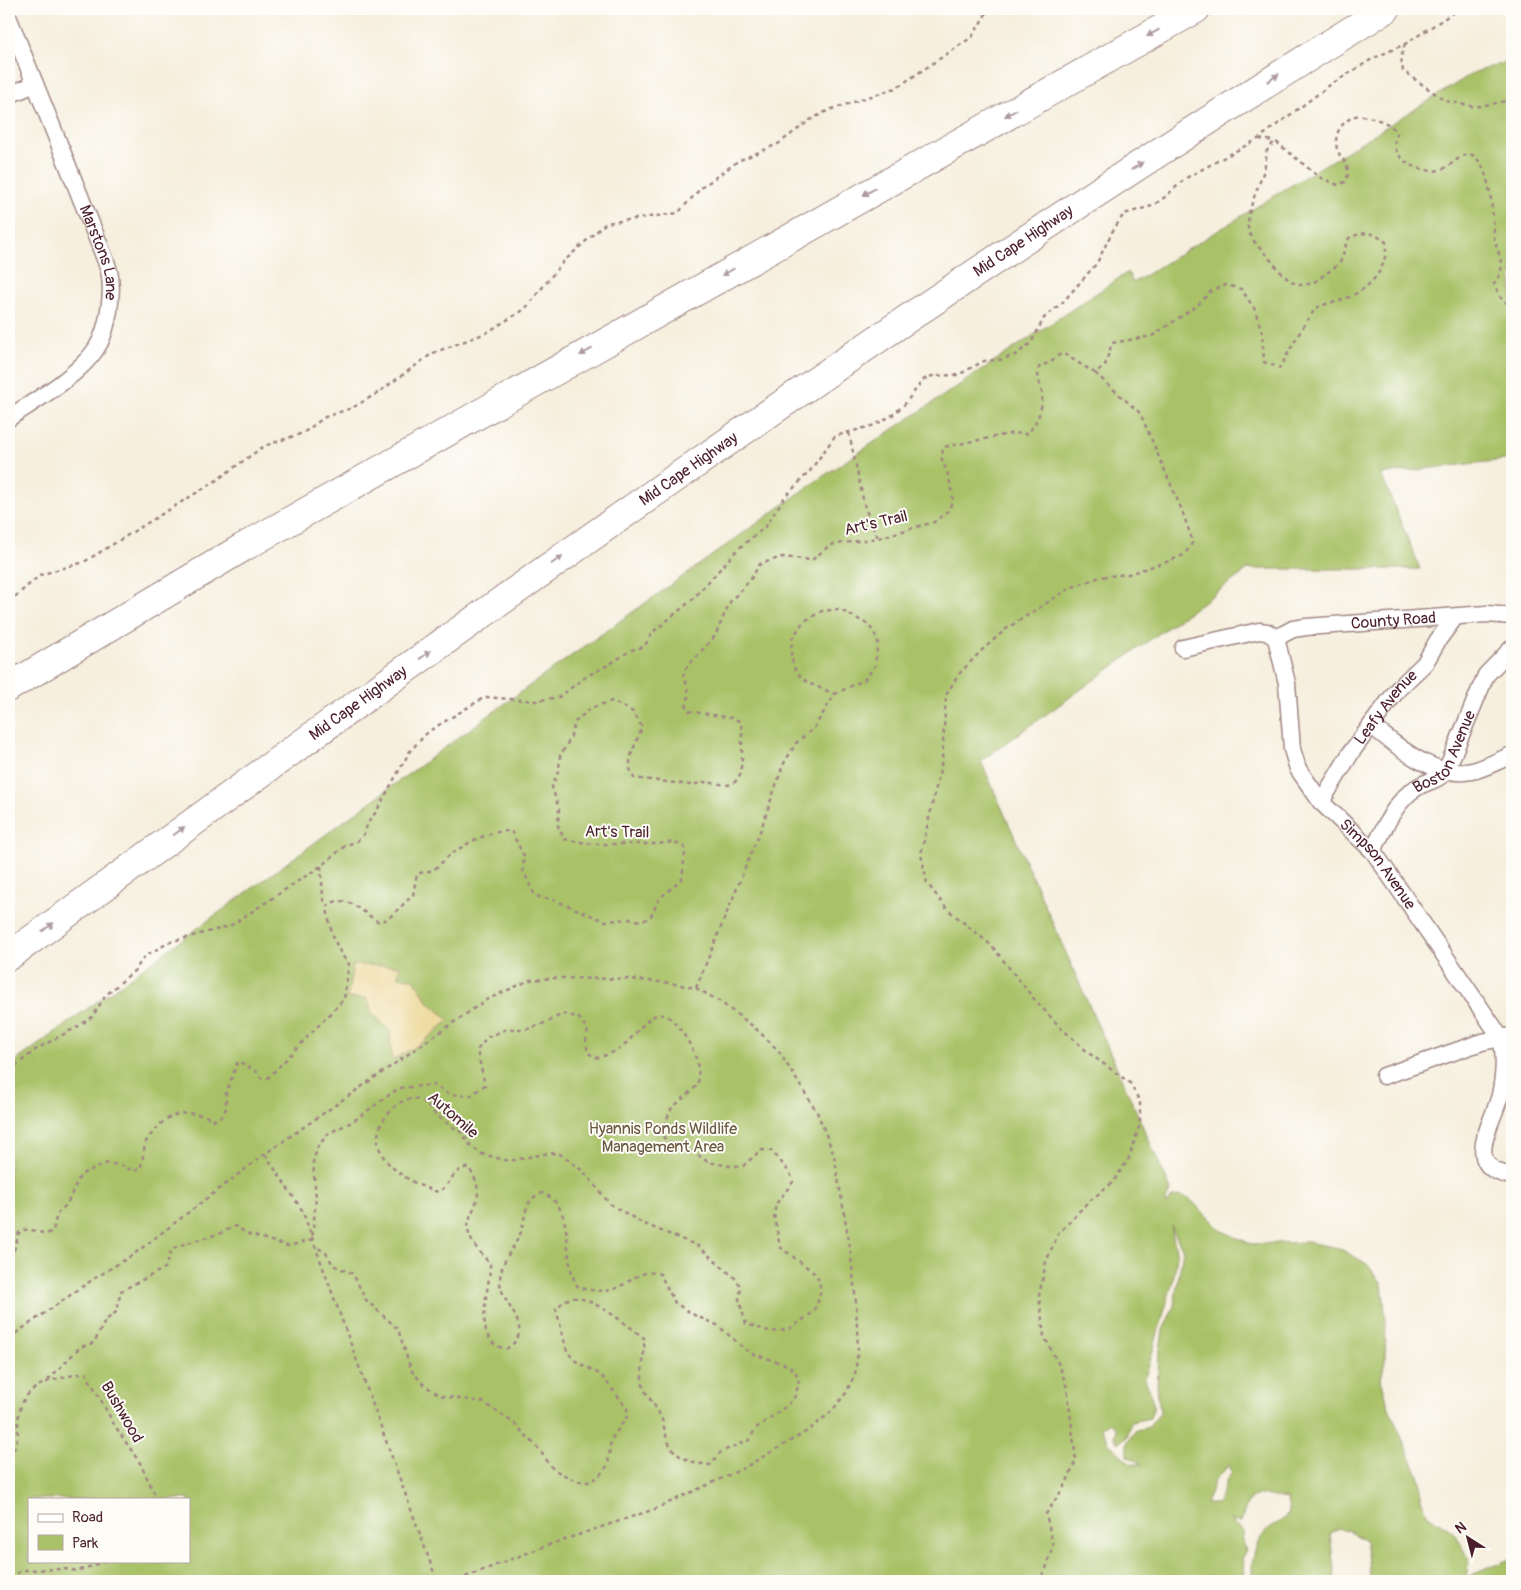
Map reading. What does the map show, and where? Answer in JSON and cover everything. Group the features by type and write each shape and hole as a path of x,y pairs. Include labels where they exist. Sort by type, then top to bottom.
{"highway":[{"path":"9,687 242,548 1196,9"},
{"name":"Mid Cape Highway","path":"9,956 210,808 676,476 880,336 1167,146 1386,9"}],"street":[{"name":"Marstons Lane","path":"9,19 109,271 111,295 106,323 96,349 64,379 9,418"},
{"path":"9,95 35,84"},
{"name":"County Road","path":"1276,638 1293,629 1306,627 1487,614 1512,616"},
{"name":"Leafy Avenue","path":"1322,802 1348,758 1398,689 1425,663 1455,616"},
{"path":"1183,648 1259,631 1267,632 1276,638"},
{"name":"Simpson Avenue","path":"1276,638 1287,684 1294,760 1298,769 1322,802 1373,851 1507,1037 1499,1097 1487,1129 1483,1150 1486,1160 1496,1171 1512,1176"},
{"name":"Boston Avenue","path":"1373,851 1399,803 1415,788 1436,780 1446,771 1486,675 1512,648"},
{"path":"1372,726 1410,754 1446,771 1470,772 1512,756"},
{"path":"1384,1076 1456,1053 1482,1042 1507,1037"}],"path":[{"path":"9,602 40,575 84,562 214,482 264,446 303,433 325,417 352,408 376,394 433,353 486,333 525,309 563,262 606,223 678,213 702,188 738,162 778,144 810,120 829,110 896,88 972,37 989,9"},
{"path":"9,1071 38,1048 92,1017 106,995 135,970 145,956 170,942 230,926 321,866 345,846 357,841 364,833 367,824 376,812 410,751 430,731 485,697 535,701 559,697 587,676 631,650 644,647 653,632 692,600 738,549 766,526 784,498 810,471 835,436 875,425 891,416 904,405 923,380 932,376 958,375 984,361 1000,360 1020,351 1031,343 1044,318 1063,302 1097,263 1112,232 1124,214 1152,206 1186,178 1258,139 1330,85 1372,59 1405,44 1458,9"},
{"path":"1405,44 1401,57 1403,71 1446,101 1475,107 1512,100"},
{"path":"1258,139 1274,141 1319,177 1338,185 1345,182 1348,176 1348,167 1337,149 1336,136 1345,122 1358,115 1386,123 1394,129 1396,133 1394,143 1400,156 1410,165 1429,171 1440,170 1467,154 1473,156 1480,164 1489,190 1494,237 1501,266 1501,271 1494,284 1502,300 1512,306"},
{"path":"1036,1581 1045,1572 1053,1545 1046,1514 1066,1484 1076,1460 1067,1388 1060,1367 1044,1336 1039,1296 1046,1262 1058,1234 1087,1203 1113,1182 1129,1158 1140,1124 1140,1102 1130,1084 1090,1054 1061,1028 1034,999 991,945 947,909 927,883 921,854 928,816 942,761 946,695 958,675 981,650 1006,629 1070,588 1100,576 1128,574 1169,561 1184,555 1193,542 1182,508 1140,413 1095,373 1106,365 1112,343 1152,336 1198,305 1211,291 1226,285 1241,289 1254,308 1262,332 1264,362 1280,368 1292,344 1316,308 1365,290 1375,279 1386,254 1386,242 1375,234 1362,233 1349,238 1340,261 1318,280 1304,287 1283,274 1250,236 1248,226 1256,188 1266,161 1266,152 1274,141"},
{"name":"Art's Trail","path":"327,906 334,900 345,900 379,922 388,919 413,895 417,874 434,870 450,855 461,848 490,834 503,831 511,832 519,845 524,856 526,878 535,896 554,900 605,921 623,919 641,921 650,918 659,899 682,879 684,872 684,847 673,842 658,844 592,844 564,838 558,826 559,809 552,787 559,769 560,756 570,739 575,722 592,708 612,701 633,712 642,728 634,742 629,767 634,778 691,784 705,782 728,785 735,782 740,775 741,768 742,728 739,721 732,718 689,711 686,706 690,694 683,677 684,672 715,636 730,602 750,580 760,564 782,557 812,560 830,545 878,538 934,522 948,511 953,500 949,477 940,457 944,447 1014,433 1027,434 1036,422 1043,400 1038,370 1040,366 1051,362 1059,355 1064,354 1095,373"},
{"path":"848,433 865,508 878,538"},
{"path":"696,988 761,828 783,765 796,743 814,728 835,694 864,680 875,666 878,640 869,625 839,609 822,610 803,622 792,638 791,657 796,672 808,683 835,694"},
{"path":"9,1257 12,1253 16,1236 23,1230 30,1228 46,1234 53,1231 57,1214 67,1204 79,1178 84,1173 108,1163 123,1166 133,1171 140,1169 149,1138 163,1121 173,1115 184,1112 204,1115 215,1120 223,1115 226,1108 228,1084 238,1061 251,1068 261,1078 268,1078 344,1000 349,964 338,946 323,898 321,866"},
{"path":"9,1338 92,1280 134,1254 265,1154 479,1004 530,980 556,978 628,979 670,982 696,988 719,1001 754,1027 778,1050 817,1112 834,1155 850,1247 858,1328 855,1374 846,1393 832,1412 809,1430 742,1468 655,1509 548,1545 455,1581"},
{"name":"Automile","path":"312,1240 316,1198 312,1162 318,1146 328,1133 352,1122 399,1088 434,1085 449,1094 470,1096 485,1085 477,1050 488,1037 507,1029 527,1028 548,1022 562,1014 578,1017 588,1030 586,1042 588,1053 597,1058 624,1045 645,1020 658,1015 671,1019 681,1030 695,1051 699,1069 698,1084 671,1109 661,1134 668,1142 692,1151 708,1162 729,1166 743,1166 761,1150 772,1151 790,1173 793,1182 776,1204 774,1215 780,1247 812,1271 820,1281 820,1296 814,1312 789,1329 772,1332 746,1324 739,1300 741,1288 736,1279 708,1253 678,1236 642,1223 610,1204 583,1171 560,1154 549,1152 509,1161 482,1154 471,1146 462,1133 437,1116 421,1099 409,1098 397,1103 380,1124 376,1139 385,1159 404,1178 438,1192 446,1188 450,1177 458,1170 468,1167 474,1174 478,1188 478,1200 467,1223 469,1235 490,1264 485,1328 490,1340 498,1347 506,1349 515,1344 520,1334 518,1322 500,1283 501,1271 508,1252 521,1231 532,1199 542,1193 552,1197 559,1208 568,1240 570,1270 573,1280 579,1288 601,1291 613,1289 641,1273 652,1271 660,1274 675,1302 696,1316 717,1325 750,1353 788,1366 796,1373 799,1383 795,1396 788,1405 756,1428 749,1440 720,1452 710,1465 696,1464 683,1459 673,1449 667,1439 660,1413 648,1396 642,1378 645,1363 644,1338 594,1303 572,1298 563,1302 556,1309 567,1351 574,1360 601,1375 628,1408 627,1417 611,1440 608,1465 600,1475 590,1482 576,1481 553,1469 538,1448 514,1423 483,1402 442,1396 425,1386 411,1370 398,1329 366,1300 353,1274 332,1266 326,1253 316,1246"},
{"path":"265,1154 302,1210 437,1581"},
{"path":"48,1380 80,1347 94,1343 105,1321 116,1312 121,1291 165,1268 171,1251 178,1246 221,1233 235,1226 248,1234 288,1246 312,1240"},
{"name":"Bushwood","path":"9,1456 16,1443 20,1407 35,1386 48,1380 86,1372 115,1426 140,1463 157,1498"},
{"path":"9,1576 24,1570 64,1569 78,1571 102,1562"}],"green space":[{"name":"Hyannis Ponds Wildlife Management Area","path":"1512,60 1512,459 1381,474 1420,569 1249,569 981,761 1171,1190 1165,1202 1166,1205 1172,1197 1180,1196 1190,1199 1222,1231 1251,1244 1307,1242 1339,1248 1367,1264 1382,1284 1386,1321 1385,1361 1381,1379 1389,1408 1421,1482 1421,1499 1428,1515 1455,1533 1470,1560 1467,1577 1512,1558 1512,1581 1371,1581 1365,1541 1350,1531 1338,1528 1330,1533 1335,1581 1253,1581 1252,1566 1257,1545 1271,1527 1285,1517 1288,1509 1287,1499 1262,1495 1252,1498 1248,1503 1241,1522 1231,1521 1244,1531 1242,1539 1246,1550 1242,1557 1246,1581 9,1581 9,1066 529,686 822,477 1128,272 1133,283 1475,72","holes":["1171,1226 1183,1250 1174,1306 1163,1330 1159,1356 1157,1386 1160,1413 1149,1427 1136,1430 1127,1442 1127,1456 1142,1464 1131,1464 1110,1444 1101,1428 1110,1422 1116,1428 1115,1437 1118,1443 1127,1437 1131,1422 1150,1418 1154,1405 1145,1378 1173,1281 1177,1256","1229,1465 1232,1473 1227,1479 1218,1504 1206,1504 1215,1480"]}],"sand":[{"path":"353,965 400,966 398,977 414,979 429,1003 449,1020 422,1043 392,1060 390,1031 372,1013 367,998 347,998"}]}
